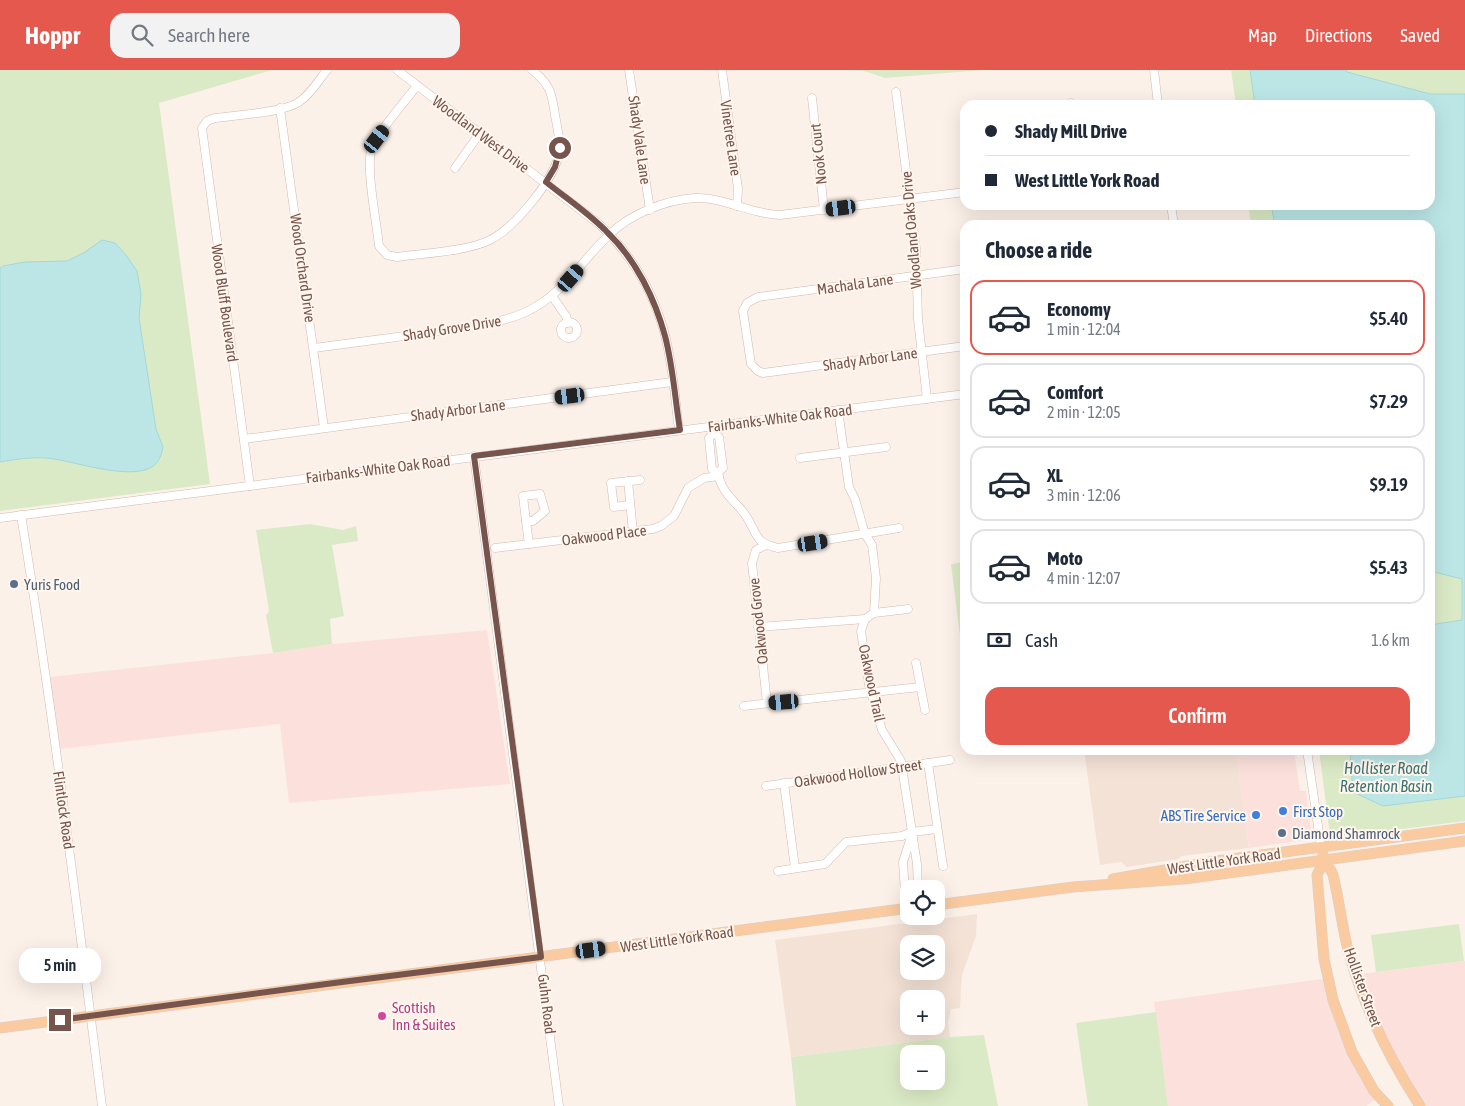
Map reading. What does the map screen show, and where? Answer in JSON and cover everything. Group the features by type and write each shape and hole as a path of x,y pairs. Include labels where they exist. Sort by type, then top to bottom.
{"main road":[{"name":"West Little York Road","path":"945,904 1073,887 1190,864 1465,828"},
{"name":"West Little York Road","path":"1073,887 1184,880 1465,842"},
{"name":"Hollister Street","path":"1321,847 1324,861 1332,873 1348,950 1363,995 1400,1074 1420,1106"},
{"name":"Hollister Street","path":"1324,861 1317,875 1324,959 1333,1000 1352,1052 1374,1091 1388,1106"},
{"name":"West Little York Road","path":"0,1028 900,909"}],"street":[{"path":"280,108 298,102 308,95 327,70"},
{"name":"Woodland West Drive","path":"398,70 546,182 610,234 632,262 652,299 665,337 680,430"},
{"path":"418,86 373,146 370,163 379,246 387,255 397,257 470,246 491,239 515,221 546,182 557,161 559,141 551,92 545,81 532,70"},
{"name":"Shady Vale Lane","path":"629,70 650,210"},
{"name":"Vinetree Lane","path":"722,70 738,189 737,206"},
{"path":"1154,70 1157,100"},
{"name":"Woodland Oaks Drive","path":"896,92 916,249 920,352 927,399"},
{"name":"Nook Court","path":"812,98 824,210"},
{"name":"Wood Bluff Boulevard","path":"250,486 202,128 207,121 215,118 280,108"},
{"name":"Wood Orchard Drive","path":"280,108 324,428"},
{"path":"455,168 480,132"},
{"name":"Shady Grove Drive","path":"314,348 488,324 529,310 552,296 571,278 610,234 626,222 663,205 695,198 714,199 759,214 788,215 960,193"},
{"name":"Machala Lane","path":"747,303 758,297 960,270"},
{"path":"552,296 568,322"},
{"name":"Shady Arbor Lane","path":"747,303 743,311 750,360 758,371 769,373 960,347"},
{"name":"Shady Arbor Lane","path":"244,439 672,382"},
{"name":"Fairbanks-White Oak Road","path":"0,518 680,430 714,430 838,410 960,395"},
{"path":"838,410 849,487 855,499 865,534 872,545 875,567 874,613"},
{"path":"714,430 719,437 723,468 718,474 723,488 745,515 757,538 766,545 778,548 899,528"},
{"path":"800,458 886,447"},
{"name":"Guhn Road","path":"474,456 559,1106"},
{"name":"Oakwood Place","path":"496,548 653,529 661,526 674,516 688,488 704,478 718,474"},
{"path":"630,505 614,507 611,483 640,480"},
{"path":"628,481 633,532"},
{"name":"Flintlock Road","path":"22,515 50,699 102,1106"},
{"path":"526,520 529,544"},
{"name":"Oakwood Grove","path":"766,545 756,550 752,563 767,703"},
{"path":"758,626 865,619 874,613 908,609"},
{"name":"Oakwood Trail","path":"865,619 861,630 871,693 882,730 901,761 917,880"},
{"path":"916,663 925,710"},
{"path":"744,706 920,687"},
{"name":"Hollister Street","path":"1308,755 1321,847"},
{"name":"Oakwood Hollow Street","path":"766,786 950,760"},
{"path":"928,763 943,866"},
{"path":"784,783 795,868"},
{"path":"778,871 825,864 846,842 902,836 912,832 937,829"},
{"name":"Oakwood Trail","path":"905,880 903,862 912,832"}],"shaded area":[{"path":"487,630 510,784 289,803 280,724 59,749 49,677 273,653 332,644"},
{"path":"1085,755 1237,755 1249,848 1181,856 1179,859 1127,867 1121,862 1100,865"},
{"path":"1237,755 1295,755 1300,791 1306,791 1312,839 1249,848"},
{"path":"977,914 976,936 962,975 960,1008 951,1009 948,1023 950,1037 791,1057 775,940 900,924 945,925 945,918"},
{"path":"1465,961 1465,1106 1423,1106 1380,1027 1360,974"},
{"path":"1321,979 1325,981 1331,1009 1343,1042 1375,1100 1366,1106 1168,1106 1154,1002"}],"green space":[{"path":"0,70 272,70 159,103 210,484 0,511"},
{"path":"861,70 983,70 885,78"},
{"name":"Hollister Road Retention Basin","path":"1231,70 1465,70 1465,821 1334,838 1330,835 1320,755 1435,755 1435,220 1250,220 1249,210 1435,210 1435,100 1235,100"},
{"path":"310,524 343,530 356,526 358,541 332,545 344,616 330,619 332,644 273,653 266,616 269,611 256,530"},
{"path":"960,563 960,635 951,564"},
{"path":"1459,924 1464,961 1376,972 1371,935"},
{"path":"1156,1012 1168,1106 1088,1106 1076,1023"},
{"path":"984,1035 998,1106 796,1106 791,1057 950,1037"}],"water":[{"name":"Hollister Road Retention Basin","path":"1250,70 1346,70 1347,72 1430,94 1465,94 1465,796 1383,806 1353,792 1350,755 1435,755 1435,624 1462,620 1462,579 1435,572 1435,220 1274,220 1272,210 1435,210 1435,100 1254,100"},
{"path":"102,240 115,243 137,271 141,294 139,318 156,429 163,447 160,458 150,468 125,472 47,458 27,458 0,462 0,268 25,262 67,261 85,252"}],"place":[{"name":"Yuris Food","path":"14,584"},
{"name":"First Stop","path":"1283,811"},
{"name":"ABS Tire Service","path":"1256,815"},
{"name":"Diamond Shamrock","path":"1282,833"},
{"name":"Scottish Inn & Suites","path":"382,1016"}],"route":[{"path":"60,1020 541,957 474,456 680,430 668,347 662,324 643,280 632,262 610,234 546,182 555,167 560,148"}]}
